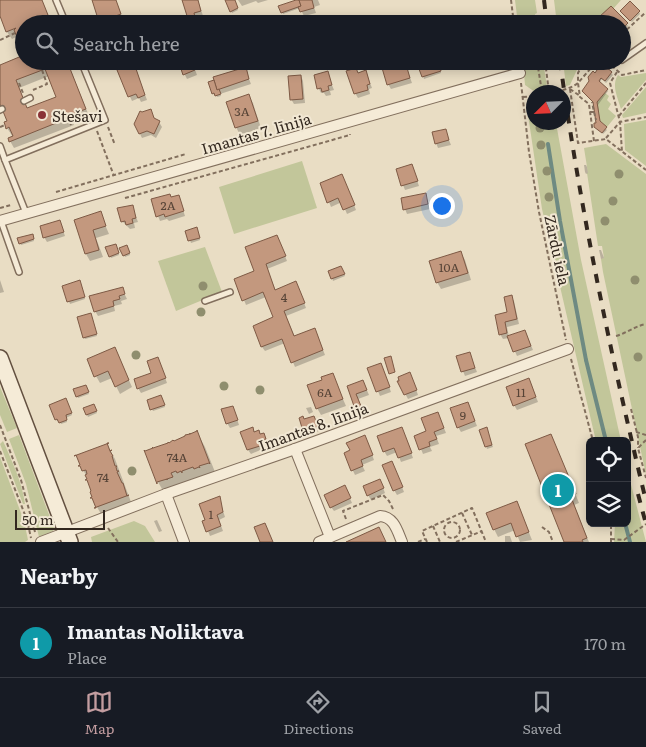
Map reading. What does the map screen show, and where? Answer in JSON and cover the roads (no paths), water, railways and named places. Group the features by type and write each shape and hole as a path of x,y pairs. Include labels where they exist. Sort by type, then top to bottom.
{"main road":[{"path":"0,358 69,537"}],"street":[{"name":"Imantas 7. līnija","path":"0,221 520,72"},
{"name":"Imantas 8. līnija","path":"38,538 69,537 101,520 166,494 568,349"},
{"path":"295,449 330,537"},
{"path":"166,494 184,542"},
{"path":"319,542 380,516 387,516 392,521 402,542"}],"lane":[{"path":"56,0 62,15"},
{"path":"631,53 646,43"},
{"path":"5,160 105,120 85,70"},
{"path":"24,101 30,98"},
{"path":"0,146 26,213"},
{"path":"0,221 20,272"},
{"path":"205,301 230,292"}],"waterway":[{"path":"548,144 560,221 586,360"},
{"path":"586,360 605,437"},
{"path":"626,527 630,542"}],"railway":[{"path":"544,0 546,15"},
{"path":"561,70 597,282 646,501"},
{"path":"638,494 646,524"}],"place":[{"name":"Stešavi","path":"42,115"},
{"name":"Imantas Noliktava","path":"558,490"}]}
